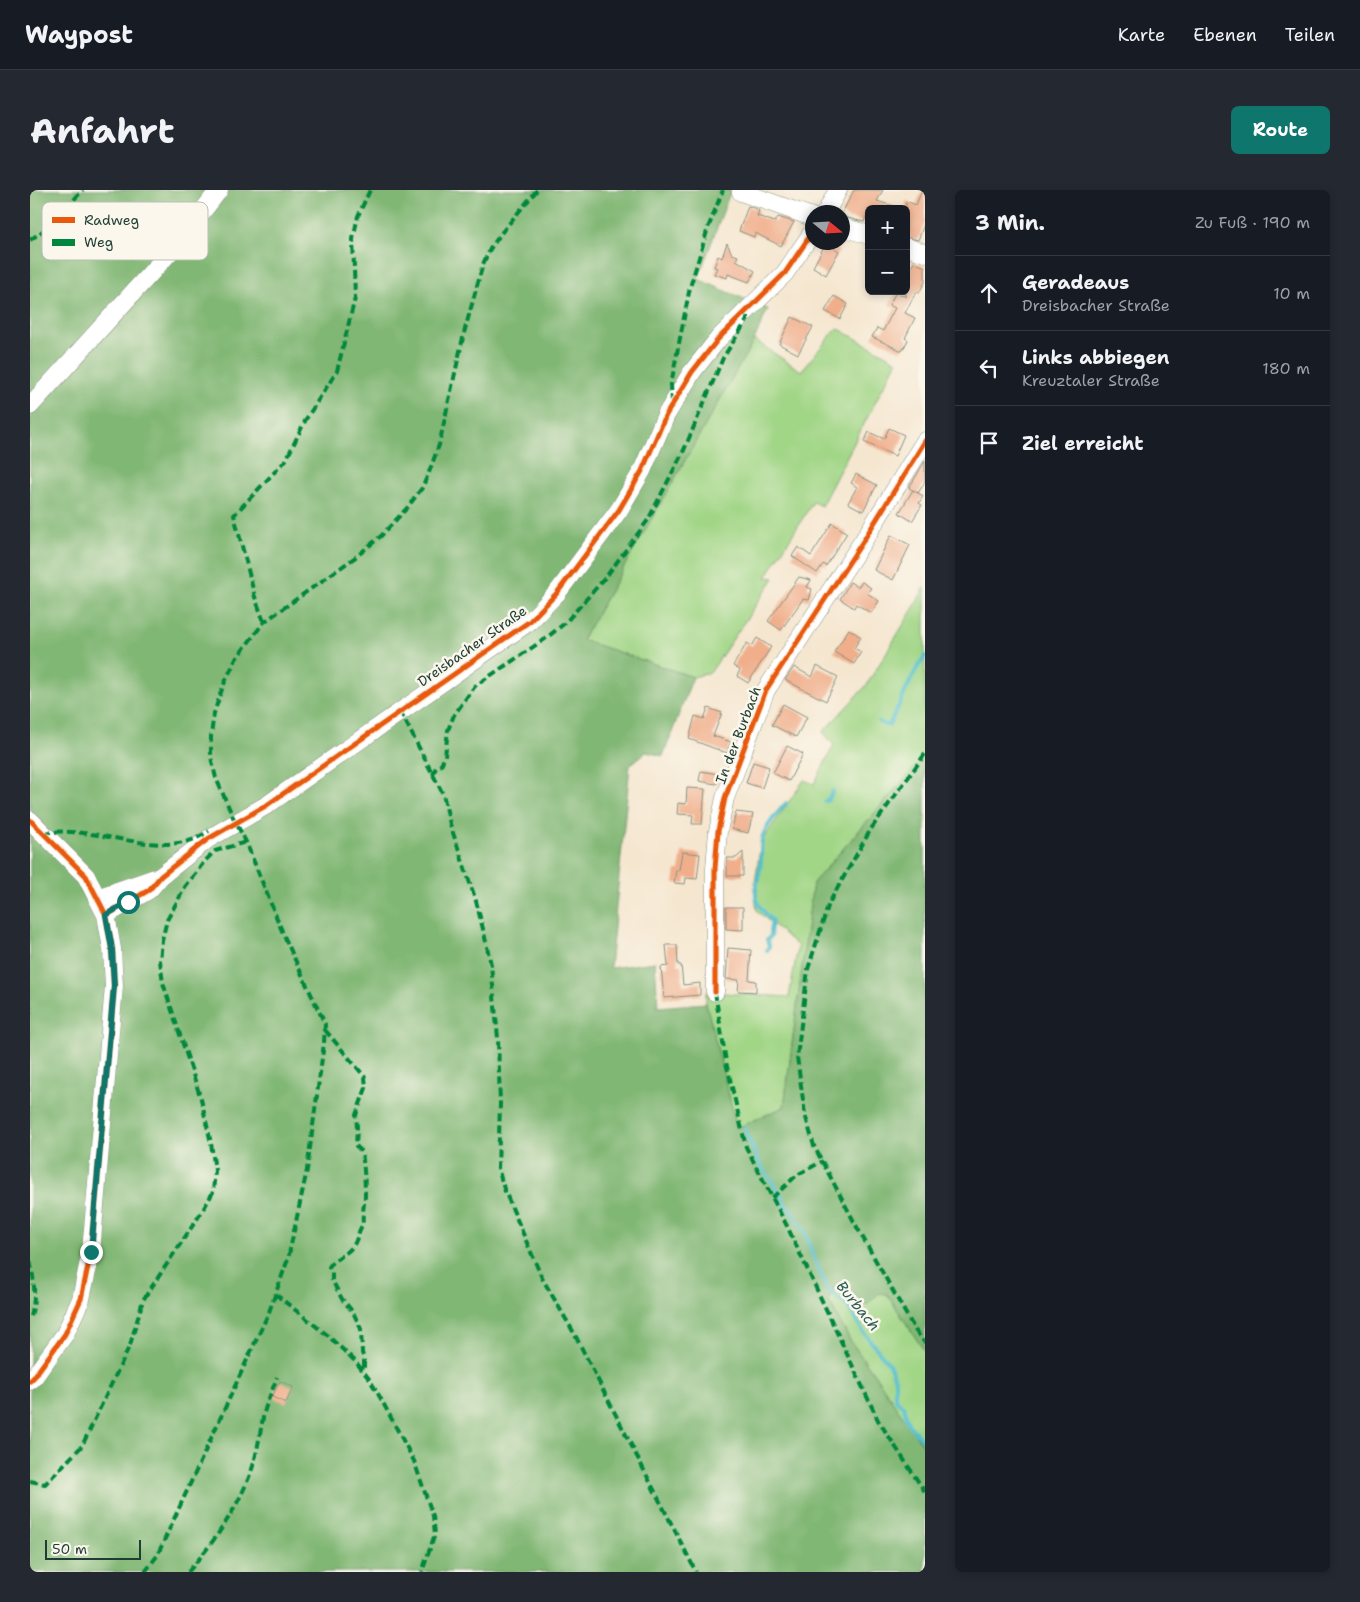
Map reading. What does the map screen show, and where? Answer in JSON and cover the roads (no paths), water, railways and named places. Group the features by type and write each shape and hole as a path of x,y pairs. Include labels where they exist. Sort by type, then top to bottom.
{"street":[{"path":"208,205 220,190"},
{"path":"830,205 838,190"},
{"path":"741,192 805,215"},
{"path":"850,229 865,234"},
{"name":"Dreisbacher Straße","path":"106,915 149,890 161,876 208,839 267,806 530,621 557,593 619,510 642,471 666,415 692,372 719,338 785,273 805,243"},
{"path":"910,248 925,253"},
{"path":"30,406 162,260"},
{"name":"In der Burbach","path":"715,992 715,868 721,814 725,798 766,690 865,538 925,441"},
{"path":"30,820 86,876 106,915 112,949 114,986 91,1252 81,1298 65,1334 30,1381"},
{"name":"Dreisbacher Straße","path":"97,898 161,876"}],"waterway":[{"name":"Burbach","path":"879,722 888,726 914,673 925,656"},
{"name":"Burbach","path":"825,801 828,800 833,791"},
{"name":"Burbach","path":"767,950 769,946 767,940 771,936 772,921 765,914 756,897 761,865 762,842 767,827 786,803"},
{"name":"Burbach","path":"745,1128 760,1165 781,1194 785,1205 791,1210 804,1230 818,1269 829,1291 848,1307 864,1333 889,1364 895,1379 895,1399 904,1407 908,1424 925,1443"}]}
